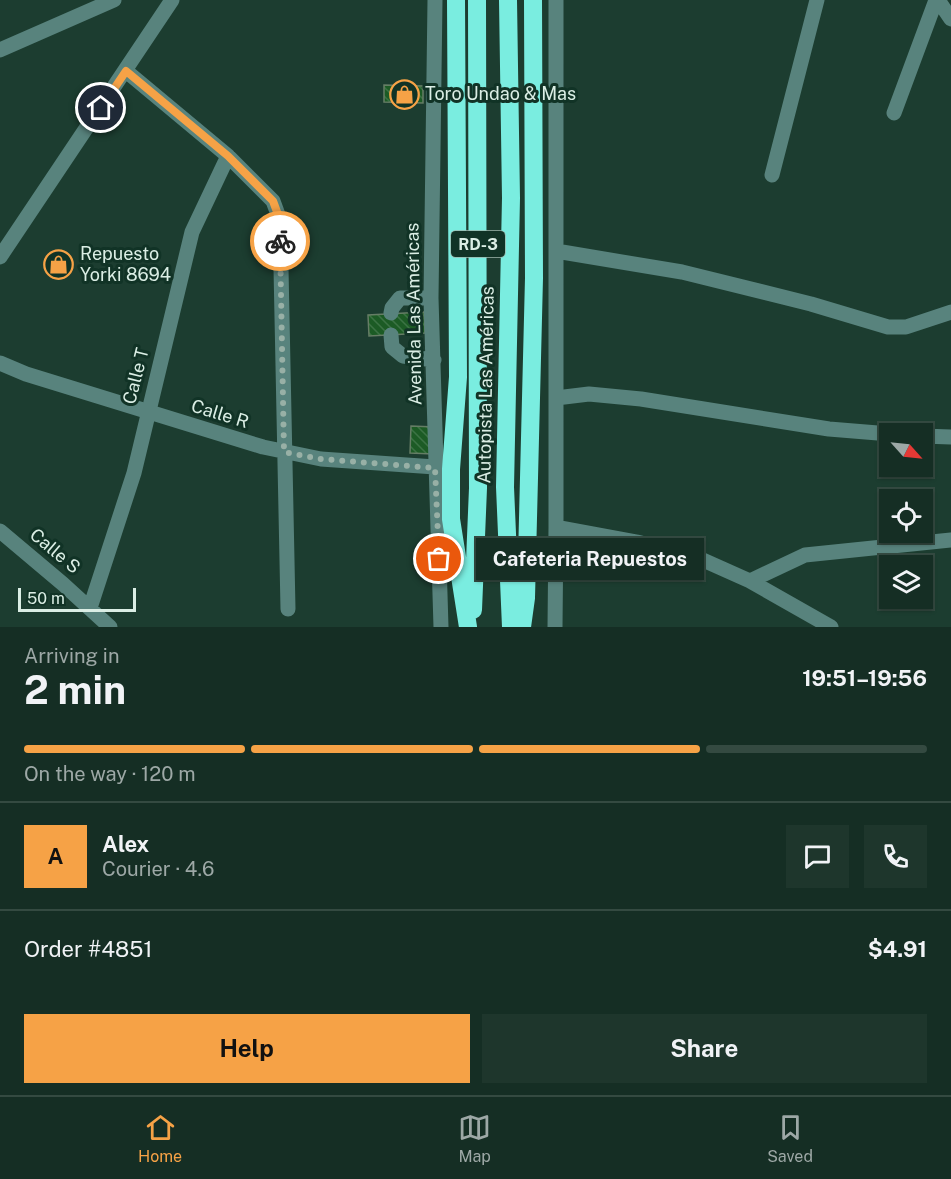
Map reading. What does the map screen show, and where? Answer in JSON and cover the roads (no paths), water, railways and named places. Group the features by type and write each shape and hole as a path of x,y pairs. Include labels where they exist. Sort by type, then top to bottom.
{"highway":[{"path":"456,0 458,377 451,469 452,519 470,627"},
{"name":"Autopista Las Américas","path":"470,627 478,488 477,0"},
{"name":"Autopista Las Américas","path":"508,0 511,198 505,487 511,627"},
{"path":"522,627 526,587 534,278 533,0"}],"street":[{"path":"0,257 172,0"},
{"name":"Avenida Las Américas","path":"435,0 431,298 441,627"},
{"path":"555,627 556,0"},
{"path":"772,176 817,0"},
{"path":"937,0 951,19"},
{"path":"894,112 937,0"},
{"path":"0,50 107,2"},
{"path":"126,71 228,156 273,201 280,220 288,609"},
{"name":"Calle T","path":"90,608 134,473 192,232 228,156"},
{"path":"556,250 682,272 811,304 888,327 906,327 951,312"},
{"path":"391,313 400,298 431,298"},
{"path":"391,335 393,347 403,356 434,360"},
{"name":"Calle R","path":"0,363 26,374 262,447 321,459 435,468"},
{"path":"556,398 589,394 641,399 830,429 879,433"},
{"path":"933,436 951,437"},
{"path":"556,527 637,542 694,556 750,581 831,627"},
{"name":"Calle S","path":"0,531 110,627"},
{"path":"750,581 805,555 951,540"}],"place":[{"name":"Toro Undao & Mas","path":"404,94"},
{"name":"Repuesto Yorki 8694","path":"59,264"},
{"name":"Cafeteria Repuestos","path":"439,559"}]}
